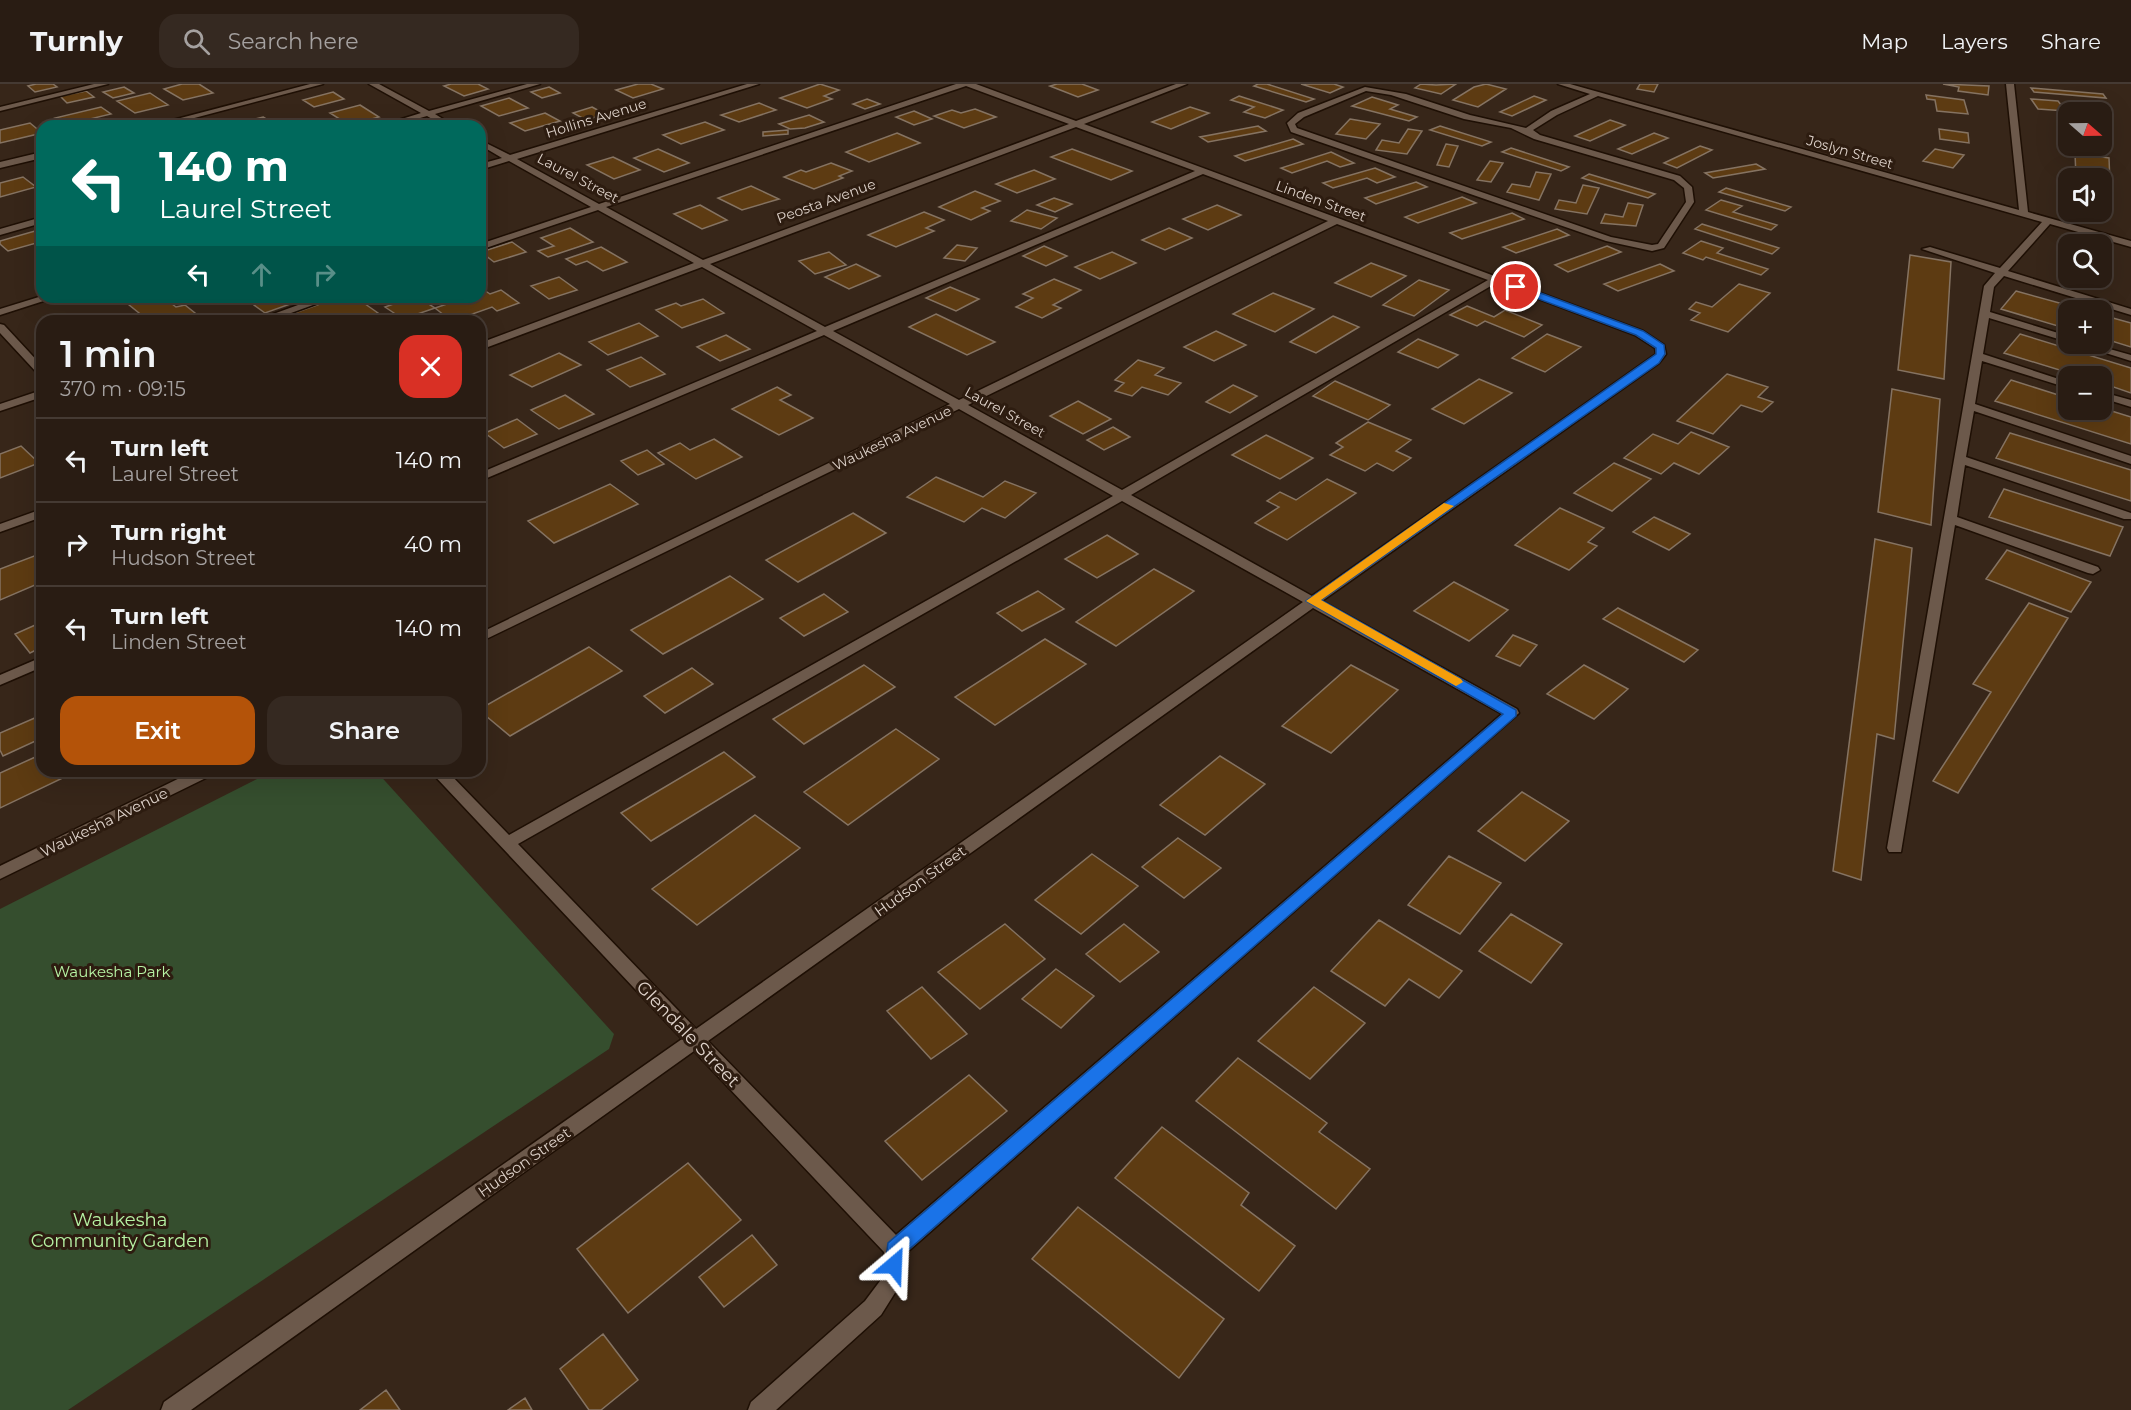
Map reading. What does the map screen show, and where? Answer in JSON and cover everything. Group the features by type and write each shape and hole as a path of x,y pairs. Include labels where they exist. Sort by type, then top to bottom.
{"street":[{"path":"0,109 104,84"},
{"path":"178,120 319,84"},
{"path":"373,84 438,120"},
{"path":"405,120 536,84"},
{"name":"Hollins Avenue","path":"486,165 755,84"},
{"path":"486,245 964,84"},
{"name":"Linden Street","path":"969,84 1640,333 1660,347"},
{"name":"Peosta Avenue","path":"486,345 1183,84"},
{"name":"Joslyn Street","path":"1562,84 2131,244"},
{"path":"2010,84 2024,215"},
{"path":"1365,89 1398,94 1470,118 1529,131 1537,137 1677,178 1688,187 1690,202 1661,246 1653,248 1609,239 1429,177 1294,130 1291,123 1301,115 1365,89"},
{"path":"1529,131 1554,113 1597,94"},
{"name":"Laurel Street","path":"486,145 825,330 1512,713 895,1250"},
{"path":"0,165 36,156"},
{"path":"486,474 1202,171"},
{"name":"Waukesha Avenue","path":"486,635 1335,221"},
{"path":"1895,848 1989,286 2048,221"},
{"path":"0,232 36,222"},
{"path":"1927,249 2131,312"},
{"path":"507,843 1123,495 1495,280"},
{"path":"0,312 36,301"},
{"path":"277,315 312,303"},
{"path":"1985,314 2058,336"},
{"path":"0,327 36,366"},
{"name":"Hudson Street","path":"172,1410 695,1042 1312,601 1655,361 1661,354 1660,347"},
{"path":"2112,353 2131,358"},
{"path":"1978,356 2058,382"},
{"path":"0,408 36,395"},
{"path":"2112,398 2131,404"},
{"path":"1969,406 2131,460"},
{"path":"1960,459 2128,516"},
{"path":"0,528 36,515"},
{"path":"1950,519 2093,570"},
{"path":"0,680 36,665"},
{"name":"Waukesha Avenue","path":"0,873 195,777"},
{"name":"Glendale Street","path":"444,777 895,1250"},
{"path":"759,1410 873,1308 893,1280 895,1250"}],"green space":[{"name":"Waukesha Community Garden","path":"261,777 381,777 614,1034 609,1049 68,1410 0,1410 0,909"}],"building":[{"path":"53,84 57,87 35,92 28,86"},
{"path":"182,84 199,84 213,93 183,100 164,89"},
{"path":"478,84 488,89 464,96 444,86"},
{"path":"638,84 651,84 663,89 633,98 616,90"},
{"path":"820,84 839,90 824,96 832,99 807,108 780,98"},
{"path":"1082,84 1098,90 1078,97 1050,86"},
{"path":"1267,84 1314,99 1306,102 1254,86"},
{"path":"1301,84 1334,84 1343,87 1330,93"},
{"path":"1421,84 1456,84 1441,94 1415,88"},
{"path":"1486,84 1506,89 1478,107 1453,100 1474,87"},
{"path":"1640,84 1658,84 1654,92 1637,89"},
{"path":"1943,84 1989,86 1988,95 1958,91 1959,87"},
{"path":"124,87 134,93 113,98 103,92"},
{"path":"549,87 560,93 542,98 531,92"},
{"path":"2031,88 2103,94 2106,98 2034,92"},
{"path":"86,91 94,97 67,103 60,96"},
{"path":"333,92 344,99 314,107 303,100"},
{"path":"150,93 168,105 135,113 117,101"},
{"path":"1926,95 1964,100 1968,114 1937,111 1935,100 1927,99"},
{"path":"1239,96 1283,110 1265,118 1244,112 1254,107 1231,100"},
{"path":"1534,96 1546,100 1512,116 1500,112"},
{"path":"1372,97 1398,105 1390,109 1417,117 1409,121 1352,106"},
{"path":"509,98 528,108 499,116 481,106"},
{"path":"867,99 880,104 865,109 853,104"},
{"path":"2031,99 2059,102 2058,110 2038,109"},
{"path":"759,103 776,110 739,122 721,115"},
{"path":"360,105 379,117 368,120 341,120 330,113"},
{"path":"101,107 111,114 86,120 58,120 55,118"},
{"path":"592,107 605,114 586,120 573,113"},
{"path":"1190,107 1209,113 1171,129 1152,122"},
{"path":"975,109 996,117 964,128 934,116 952,110 961,113"},
{"path":"914,111 932,119 914,125 896,117"},
{"path":"545,113 560,121 525,131 510,123"},
{"path":"809,115 824,122 805,128 790,129 779,124"},
{"path":"263,117 268,120 251,120"},
{"path":"1350,119 1380,124 1366,139 1336,134"},
{"path":"1610,120 1625,125 1590,141 1575,136"},
{"path":"705,122 724,130 681,144 663,135"},
{"path":"30,123 36,128 36,134 0,143 0,130"},
{"path":"1258,126 1266,131 1208,142 1200,137"},
{"path":"1440,126 1491,142 1482,146 1430,130"},
{"path":"1408,129 1422,131 1407,154 1376,150 1382,140 1399,143"},
{"path":"1939,129 1968,133 1969,143 1940,139"},
{"path":"788,130 788,134 763,136 763,132"},
{"path":"897,133 920,143 869,162 846,152"},
{"path":"1654,133 1668,138 1632,154 1618,149"},
{"path":"1293,139 1303,144 1245,161 1235,156"},
{"path":"1446,144 1458,146 1449,167 1437,165"},
{"path":"1700,146 1712,150 1677,168 1664,163"},
{"path":"1511,148 1569,167 1561,171 1502,152"},
{"path":"658,149 689,163 664,172 634,158"},
{"path":"1072,149 1132,171 1111,180 1051,157"},
{"path":"1935,149 1964,155 1953,168 1923,161"},
{"path":"1331,152 1354,163 1340,167 1327,161 1292,173 1281,168"},
{"path":"2075,156 2109,158 2109,168 2076,168"},
{"path":"613,157 640,170 614,179 587,165"},
{"path":"1490,161 1503,163 1491,182 1477,180"},
{"path":"831,163 852,171 839,176 843,178 814,189 784,177 801,170 806,172"},
{"path":"1756,164 1765,169 1713,178 1705,173"},
{"path":"1375,168 1395,177 1377,183 1367,178 1333,188 1323,183"},
{"path":"1034,170 1055,179 1017,193 996,184"},
{"path":"1536,172 1551,174 1539,200 1507,192 1512,184 1530,187"},
{"path":"1589,174 1655,194 1648,198 1582,178"},
{"path":"23,177 36,187 0,197 0,183"},
{"path":"1416,182 1427,187 1376,204 1365,198"},
{"path":"1583,185 1599,188 1587,214 1555,209 1559,200 1576,203"},
{"path":"751,186 779,199 742,210 718,198"},
{"path":"1726,188 1791,207 1785,211 1719,192"},
{"path":"975,191 1000,201 982,208 990,211 971,220 939,207"},
{"path":"1462,197 1476,203 1418,223 1405,217"},
{"path":"1054,198 1072,204 1055,212 1037,205"},
{"path":"1721,200 1742,206 1733,212 1777,225 1771,230 1706,210"},
{"path":"1628,203 1643,205 1636,226 1601,223 1605,214 1623,217"},
{"path":"700,205 727,220 702,229 674,214"},
{"path":"1217,205 1241,215 1208,230 1183,219"},
{"path":"1027,210 1057,218 1041,229 1011,221"},
{"path":"924,212 944,220 926,228 934,231 896,247 868,235"},
{"path":"1512,213 1524,219 1462,239 1450,233"},
{"path":"1702,224 1779,248 1772,254 1695,229"},
{"path":"570,228 593,242 548,257 538,251 554,246 541,238"},
{"path":"1169,228 1192,238 1165,250 1142,240"},
{"path":"1557,229 1569,235 1516,253 1503,247"},
{"path":"36,231 36,243 8,251 0,244 0,241"},
{"path":"1701,241 1723,248 1717,253 1768,269 1761,275 1706,257 1703,260 1683,253"},
{"path":"512,242 526,252 494,262 486,256 486,250"},
{"path":"957,245 977,248 965,261 944,258"},
{"path":"1044,246 1067,256 1046,266 1023,256"},
{"path":"1607,246 1621,252 1568,272 1555,265"},
{"path":"601,247 627,262 603,271 587,261 576,265 566,259"},
{"path":"829,252 846,265 815,274 799,261"},
{"path":"1112,252 1136,263 1100,279 1075,267"},
{"path":"1910,255 1951,262 1944,379 1898,370"},
{"path":"1371,263 1406,276 1371,297 1335,283"},
{"path":"856,264 880,276 849,289 825,277"},
{"path":"1660,264 1674,271 1618,291 1604,284"},
{"path":"559,277 577,290 549,299 531,286"},
{"path":"1054,279 1081,290 1053,305 1061,308 1042,318 1016,307 1033,298 1023,294"},
{"path":"1419,280 1449,290 1414,316 1383,305"},
{"path":"1739,284 1770,293 1728,332 1691,320 1700,313 1689,309 1696,302 1712,307"},
{"path":"950,287 979,299 956,311 926,298"},
{"path":"501,290 519,303 497,311 492,307 470,315 444,315 435,308 450,303 486,303 486,291 490,294"},
{"path":"2016,291 2058,303 2058,326 2001,309"},
{"path":"1273,293 1314,309 1275,332 1233,314"},
{"path":"703,299 724,313 682,328 656,310 676,303 681,306"},
{"path":"127,303 171,303 176,307 185,305 195,313 189,315 142,315"},
{"path":"260,303 293,303 265,313 254,305"},
{"path":"323,303 364,303 378,313 372,315 288,315"},
{"path":"396,303 427,303 435,308 415,315 397,315 385,307"},
{"path":"1467,306 1494,317 1505,310 1542,325 1524,337 1485,321 1477,326 1450,315"},
{"path":"936,314 995,342 967,355 909,327"},
{"path":"1333,316 1359,327 1316,353 1290,342"},
{"path":"2112,318 2131,323 2131,347 2112,341"},
{"path":"639,323 658,336 608,355 589,342"},
{"path":"1216,331 1246,345 1214,361 1184,347"},
{"path":"1547,334 1581,347 1545,372 1512,358"},
{"path":"2020,334 2058,346 2058,354 2085,354 2131,368 2131,393 2112,386 2112,366 2058,366 2058,370 2004,353"},
{"path":"726,335 750,349 720,361 697,347"},
{"path":"1418,339 1458,355 1438,368 1398,352"},
{"path":"559,353 581,365 532,387 510,375"},
{"path":"641,357 665,374 630,387 607,370"},
{"path":"1138,360 1164,368 1155,375 1181,383 1168,395 1142,387 1132,396 1115,391 1124,383 1115,380"},
{"path":"1727,374 1768,387 1758,397 1773,402 1762,412 1741,405 1713,434 1677,421"},
{"path":"1479,379 1512,393 1464,424 1432,409"},
{"path":"2011,380 2058,395 2058,420 2112,420 2112,411 2131,417 2131,444 1995,401"},
{"path":"1335,381 1390,405 1368,420 1313,396"},
{"path":"1233,385 1257,396 1230,413 1206,402"},
{"path":"777,387 791,395 780,400 813,418 779,435 732,409"},
{"path":"1892,389 1940,399 1931,525 1878,512"},
{"path":"565,395 594,414 559,429 531,410"},
{"path":"1078,401 1111,419 1083,434 1050,416"},
{"path":"517,419 537,434 504,448 486,433"},
{"path":"1368,422 1411,440 1396,451 1411,458 1393,471 1377,463 1365,471 1330,455 1343,447 1336,443"},
{"path":"1113,427 1130,437 1104,450 1087,440"},
{"path":"1691,432 1729,447 1699,474 1674,463 1661,474 1624,458 1653,434 1678,444"},
{"path":"2010,433 2131,470 2131,501 1996,458"},
{"path":"1266,435 1313,458 1280,479 1232,455"},
{"path":"714,439 742,457 696,479 658,453 680,443 690,450"},
{"path":"21,446 36,460 36,464 0,478 0,454"},
{"path":"647,450 664,464 638,475 621,461"},
{"path":"1614,463 1651,479 1612,511 1574,493"},
{"path":"936,477 983,497 1005,481 1036,493 1005,518 982,508 964,522 907,497"},
{"path":"1327,479 1356,493 1287,540 1255,523 1279,507 1267,501 1280,492 1296,500"},
{"path":"610,484 638,504 554,543 528,521"},
{"path":"2004,489 2123,527 2110,556 1989,517"},
{"path":"1560,508 1604,528 1588,542 1597,546 1569,570 1515,545"},
{"path":"853,513 886,533 798,582 766,560"},
{"path":"1654,517 1690,534 1669,550 1633,532"},
{"path":"1107,535 1138,554 1097,578 1065,559"},
{"path":"1875,539 1912,548 1894,739 1877,734 1861,880 1833,871"},
{"path":"2007,550 2091,582 2071,612 1986,579"},
{"path":"36,555 36,585 0,600 0,569"},
{"path":"1154,569 1194,591 1116,646 1076,622"},
{"path":"730,576 763,599 663,654 631,630"},
{"path":"1454,582 1508,610 1469,641 1414,611"},
{"path":"1038,591 1064,609 1022,631 997,613"},
{"path":"824,594 848,612 804,636 780,618"},
{"path":"2029,603 2068,618 1958,793 1933,781 1991,692 1973,684"},
{"path":"1618,608 1698,650 1684,662 1603,619"},
{"path":"36,625 36,650 30,653 15,634"},
{"path":"1513,635 1537,645 1520,666 1496,656"},
{"path":"1045,639 1086,664 995,725 955,697"},
{"path":"589,647 622,671 510,736 486,716 486,706"},
{"path":"864,665 895,687 804,744 773,719"},
{"path":"1351,665 1398,690 1331,753 1282,726"},
{"path":"1584,665 1628,689 1594,719 1547,694"},
{"path":"692,668 713,684 665,713 644,696"},
{"path":"36,717 36,741 3,756 0,750 0,733"},
{"path":"896,729 939,759 848,825 804,792"},
{"path":"724,752 755,777 651,841 621,813"},
{"path":"1220,756 1265,784 1205,835 1160,805"},
{"path":"36,757 36,777 65,777 0,808 0,773"},
{"path":"1522,792 1569,821 1525,861 1478,831"},
{"path":"755,815 800,848 697,925 652,889"},
{"path":"1178,838 1221,868 1184,898 1142,867"},
{"path":"1092,854 1138,886 1081,934 1035,900"},
{"path":"1449,856 1501,883 1460,934 1408,905"},
{"path":"1511,914 1562,944 1531,983 1479,951"},
{"path":"1379,920 1462,971 1439,998 1409,979 1385,1006 1331,971"},
{"path":"1005,924 1045,959 980,1009 938,972"},
{"path":"1124,924 1159,952 1120,982 1086,954"},
{"path":"1056,969 1094,996 1061,1028 1022,999"},
{"path":"922,987 967,1034 931,1059 887,1011"},
{"path":"1314,987 1365,1023 1310,1079 1258,1041"},
{"path":"1238,1058 1327,1123 1319,1132 1370,1169 1336,1209 1196,1101"},
{"path":"969,1075 1007,1111 922,1180 885,1141"},
{"path":"1162,1127 1249,1193 1241,1205 1295,1246 1259,1291 1115,1178"},
{"path":"688,1163 741,1220 628,1313 577,1249"},
{"path":"1078,1207 1224,1319 1179,1378 1032,1259"},
{"path":"752,1235 777,1265 724,1307 699,1277"},
{"path":"603,1334 638,1380 601,1410 589,1410 560,1369"},
{"path":"386,1390 400,1410 360,1410"},
{"path":"525,1398 532,1410 508,1410"}],"slow traffic":[{"path":"1448,506 1312,601 1456,682"}],"route":[{"path":"894,1265 895,1250 1512,713 1312,601 1655,361 1661,354 1660,347 1640,333 1516,287"}],"park label":[{"name":"Waukesha Park","path":"112,971"}]}
